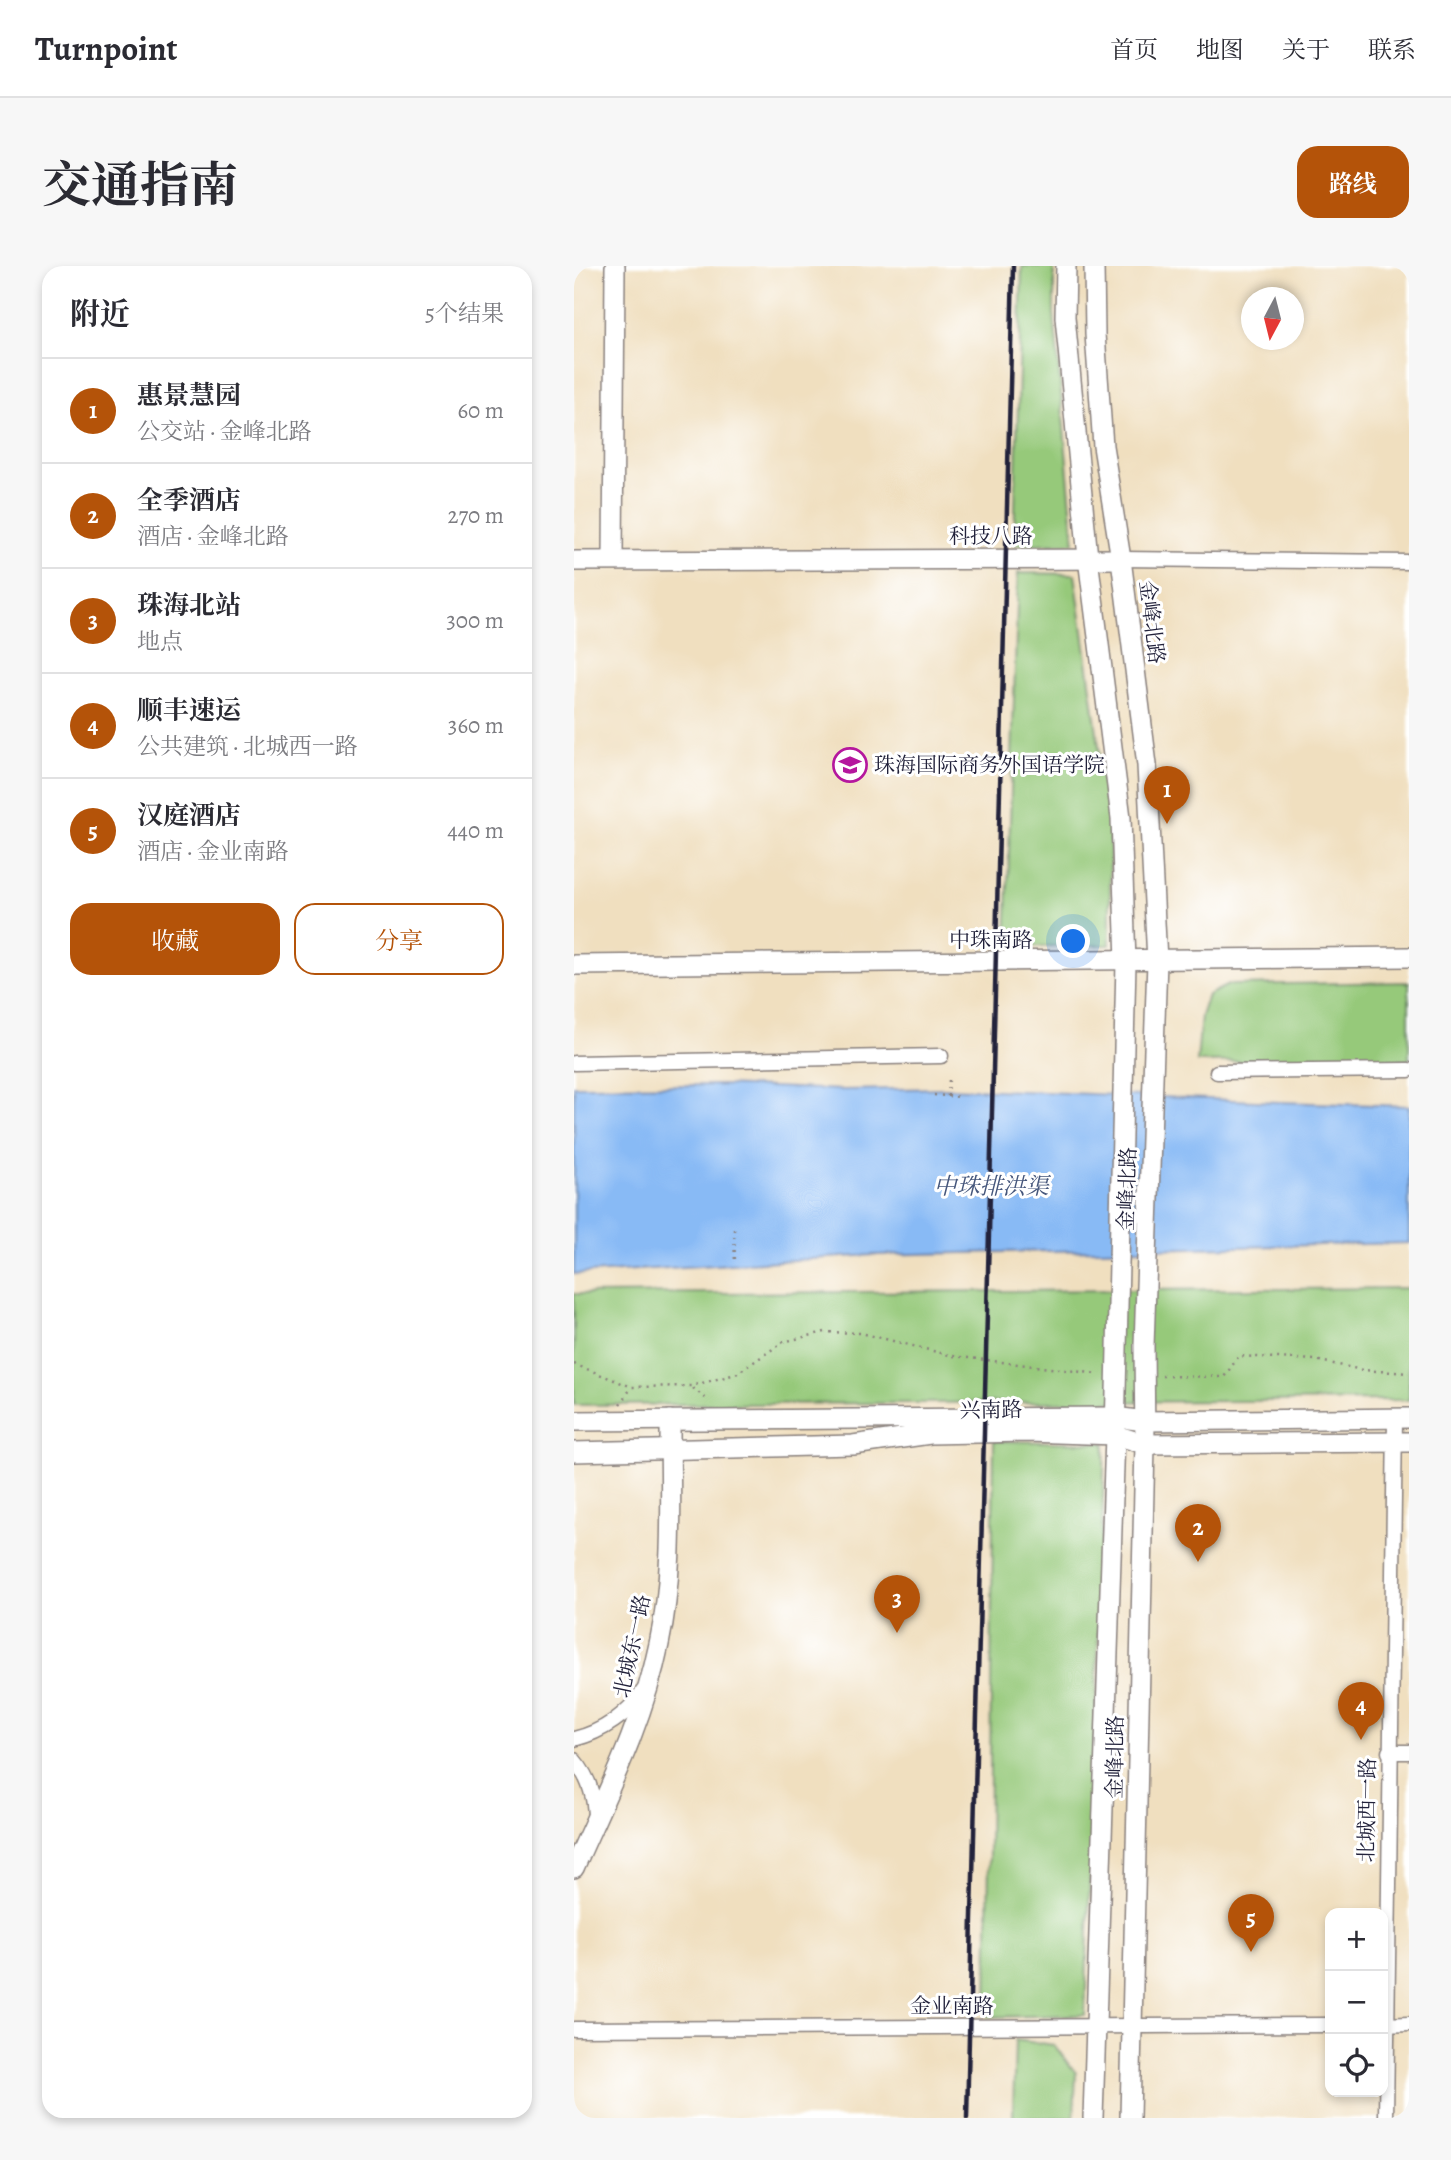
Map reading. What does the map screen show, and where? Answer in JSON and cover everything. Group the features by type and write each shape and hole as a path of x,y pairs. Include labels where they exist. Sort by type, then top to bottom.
{"street":[{"path":"613,559 614,266"},
{"name":"金峰北路","path":"1066,266 1065,317 1088,558 1121,818 1126,961 1093,2118"},
{"name":"金峰北路","path":"1094,266 1095,334 1103,446 1121,559 1147,765 1157,961 1144,1346 1145,1444 1129,2118"},
{"name":"科技八路","path":"574,561 1088,558 1409,562"},
{"name":"中珠南路","path":"574,965 1409,957"},
{"path":"574,1063 942,1056"},
{"path":"1217,1072 1409,1070"},
{"name":"兴南路","path":"574,1452 853,1445 930,1434 1028,1432 1145,1422 1402,1418"},
{"name":"北城西一路","path":"1386,1971 1389,1752 1402,1418"},
{"name":"北城东一路","path":"574,1868 626,1750 651,1680 660,1644 670,1570 670,1420"},
{"name":"兴南路","path":"574,1421 1114,1426 1145,1444 1401,1442"},
{"path":"574,1739 600,1730 620,1717 637,1700 651,1680"},
{"path":"1389,1752 1409,1752"},
{"path":"574,1760 590,1784 595,1802 595,1821"},
{"path":"1388,2025 1409,2024"},
{"name":"金业南路","path":"574,2029 1325,2025"},
{"name":"北城西一路","path":"1385,2034 1386,2118"}],"path":[{"path":"948,1079 948,1096"},
{"path":"934,1095 961,1097"},
{"path":"734,1230 735,1264"},
{"path":"574,1364 632,1387 691,1386 736,1374 783,1342 825,1332 861,1333 953,1356 1116,1376"},
{"path":"1145,1376 1224,1377 1238,1356 1315,1360 1362,1370 1409,1373"}],"green space":[{"path":"1022,266 1054,266 1054,313 1074,543 1014,545"},
{"path":"1018,573 1075,574 1110,826 1110,945 1006,947"},
{"path":"1409,982 1409,1060 1197,1062 1201,1016 1208,995 1228,985"},
{"path":"1409,1288 1409,1400 574,1405 574,1294"},
{"path":"994,1441 1105,1443 1085,2015 987,2017"},
{"path":"1015,2040 1054,2045 1076,2073 1074,2118 1013,2118"}],"water":[{"name":"中珠排洪渠","path":"722,1085 843,1090 948,1088 1409,1106 1409,1243 874,1255 574,1274 574,1086"}],"railway":[{"path":"967,2118 1013,266"}],"place":[{"name":"珠海国际商务外国语学院","path":"850,765"},
{"name":"惠景慧园","path":"1167,824"},
{"name":"全季酒店","path":"1198,1562"},
{"name":"珠海北站","path":"897,1633"},
{"name":"顺丰速运","path":"1361,1740"},
{"name":"汉庭酒店","path":"1251,1952"}]}
